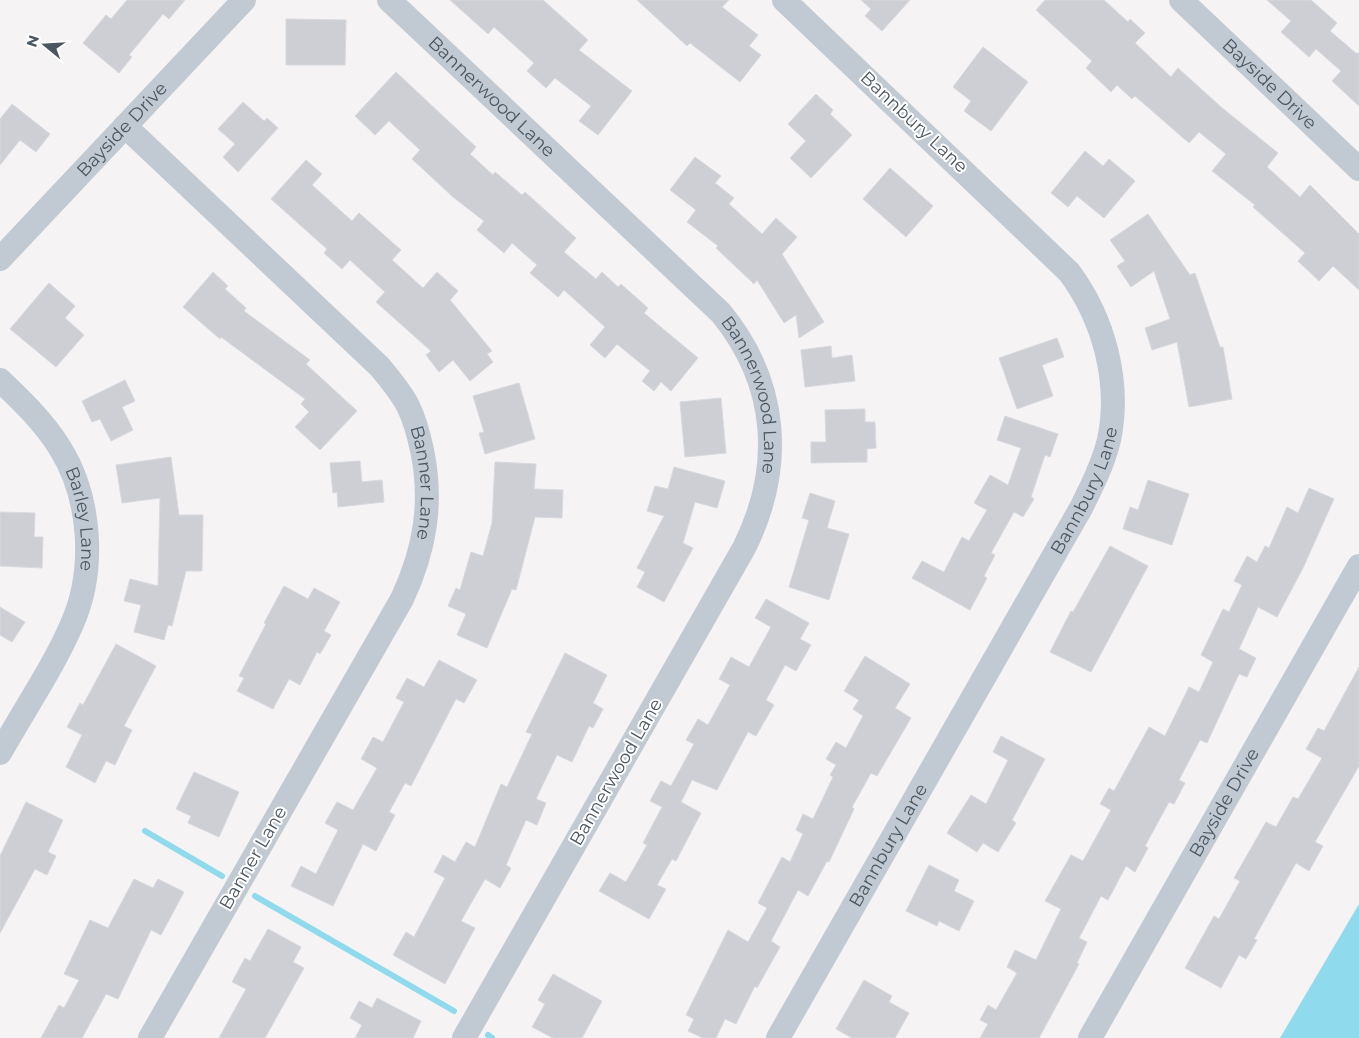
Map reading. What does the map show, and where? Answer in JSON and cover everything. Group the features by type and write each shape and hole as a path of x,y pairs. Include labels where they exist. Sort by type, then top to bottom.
{"street":[{"name":"Bayside Drive","path":"0,259 244,0"},
{"name":"Bannerwood Lane","path":"389,0 721,313 740,338 755,370 765,403 770,436 768,484 758,518 744,548 464,1038"},
{"name":"Bannbury Lane","path":"778,1038 1081,508 1098,474 1106,448 1112,400 1108,359 1102,334 1089,302 1070,272 784,0"},
{"name":"Bayside Drive","path":"1181,0 1359,169"},
{"name":"Banner Lane","path":"125,126 385,373 405,400 415,424 424,461 428,496 428,513 421,551 402,599 150,1038"},
{"name":"Barley Lane","path":"0,380 44,425 68,461 83,510 87,545 83,589 72,624 0,753"},
{"name":"Bayside Drive","path":"1090,1038 1359,566"}],"water":[{"path":"1359,904 1359,1038 1280,1038"}],"building":[{"path":"127,0 185,0 169,19 163,14 129,55 132,57 119,73 83,43 106,15 111,19"},
{"path":"450,0 543,0 588,40 579,50 632,91 598,135 579,121 591,106 555,78 546,88 527,71 534,63 494,27 488,34"},
{"path":"637,0 729,0 722,7 758,35 749,46 761,55 740,82 690,43 687,46"},
{"path":"861,0 910,0 882,31 865,16 871,9"},
{"path":"1045,0 1104,0 1128,22 1130,19 1145,33 1135,43 1171,77 1178,68 1221,107 1278,153 1267,167 1300,197 1310,185 1359,234 1359,290 1333,266 1319,281 1298,261 1305,253 1253,207 1255,205 1212,171 1226,154 1199,132 1189,143 1135,96 1132,99 1117,85 1111,92 1086,68 1092,61 1036,10"},
{"path":"1267,0 1311,0 1337,23 1330,31 1357,54 1359,52 1359,106 1332,81 1341,71 1316,49 1309,57 1281,32 1291,21"},
{"path":"286,19 346,20 345,65 286,65"},
{"path":"983,47 1028,82 991,131 964,111 971,101 953,87"},
{"path":"396,72 476,147 470,154 493,175 495,172 522,195 525,192 576,238 564,252 596,279 602,272 618,287 621,284 648,308 644,313 698,358 671,391 661,382 654,391 642,381 650,371 617,344 605,358 590,345 605,327 564,290 558,297 530,273 537,265 512,243 504,253 477,230 484,221 453,197 412,159 420,150 389,121 375,135 355,116"},
{"path":"816,94 833,110 830,114 852,135 811,178 790,158 806,141 788,124"},
{"path":"243,102 264,121 267,118 278,128 238,172 223,157 235,144 218,129"},
{"path":"12,104 50,134 36,152 20,140 0,165 0,119"},
{"path":"1085,151 1103,166 1109,159 1135,181 1104,218 1077,196 1068,207 1051,193"},
{"path":"695,157 721,176 715,183 734,198 729,204 762,234 776,218 797,237 782,254 824,322 799,338 796,315 784,323 757,280 754,284 716,248 718,246 687,222 696,210 670,190"},
{"path":"306,160 322,174 312,185 352,221 359,213 401,250 392,260 423,288 437,272 458,291 450,300 492,351 487,354 493,362 470,381 453,360 439,372 426,355 431,351 376,302 385,292 350,260 342,269 324,253 327,249 271,199"},
{"path":"890,168 933,206 906,237 863,199"},
{"path":"1148,214 1190,275 1195,273 1220,347 1223,347 1232,399 1189,407 1177,342 1152,350 1145,328 1170,319 1154,271 1131,287 1117,266 1125,261 1110,240"},
{"path":"213,272 228,286 225,289 246,308 244,311 310,360 306,364 357,411 320,450 295,427 309,412 301,404 305,399 221,337 220,339 183,307"},
{"path":"49,283 75,306 65,318 84,335 56,367 10,329"},
{"path":"1057,338 1064,357 1042,365 1053,396 1017,409 999,358"},
{"path":"831,346 832,358 852,355 855,381 805,387 801,350"},
{"path":"125,380 135,401 122,407 133,430 111,441 100,419 92,422 82,401"},
{"path":"519,383 535,439 485,454 479,433 484,432 473,396"},
{"path":"721,398 726,453 685,457 680,402"},
{"path":"865,409 865,422 875,422 876,448 867,449 867,462 811,463 811,442 826,442 825,410"},
{"path":"1005,416 1058,434 1050,457 1045,455 1031,497 1034,499 1023,517 1014,512 991,553 995,555 984,576 987,578 970,610 912,578 922,561 944,572 962,537 969,541 987,510 974,503 990,475 1008,485 1021,448 997,440"},
{"path":"171,457 179,515 203,515 202,571 186,571 172,626 168,625 164,640 134,632 141,605 124,601 130,579 158,586 160,498 122,503 116,465"},
{"path":"360,461 362,482 382,480 384,502 338,507 337,492 333,493 330,463"},
{"path":"495,462 536,464 534,489 563,490 562,518 535,517 516,590 512,589 487,648 457,635 466,614 448,606 456,588 460,590 471,552 483,556 492,523"},
{"path":"674,467 725,481 717,508 695,502 683,543 693,548 664,602 637,587 645,572 637,568 664,516 647,511 655,486 668,489"},
{"path":"1148,480 1189,494 1172,545 1123,529 1130,507 1138,510"},
{"path":"1309,488 1334,499 1303,568 1277,617 1258,607 1239,649 1256,658 1247,677 1239,674 1207,743 1200,740 1179,780 1185,783 1174,804 1169,802 1145,846 1148,848 1135,872 1126,866 1108,900 1101,896 1079,938 1087,942 1077,963 1079,964 1039,1038 980,1038 988,1024 980,1020 988,1005 996,1010 1017,973 1007,967 1015,950 1036,960 1061,909 1045,901 1071,855 1083,861 1111,810 1100,804 1109,788 1114,791 1149,727 1165,736 1189,687 1199,692 1213,662 1201,655 1223,609 1229,612 1242,585 1234,581 1247,556 1257,562 1265,546 1269,548 1287,507 1298,513"},
{"path":"810,493 835,501 827,528 849,534 829,600 789,587 809,520 802,518"},
{"path":"0,512 35,513 34,537 43,537 42,568 0,566"},
{"path":"1110,546 1148,566 1091,672 1050,652 1071,611 1073,612"},
{"path":"284,586 308,599 314,588 340,602 324,631 331,635 320,654 317,652 300,685 289,679 273,709 237,691 244,678 239,676"},
{"path":"766,599 809,623 800,639 811,645 796,671 785,665 766,700 774,705 756,736 748,732 717,790 692,780 681,802 701,813 676,861 672,859 657,885 666,889 649,919 599,891 610,873 626,882 647,845 643,843 662,807 650,801 661,781 671,786 694,744 686,740 698,719 708,725 730,685 719,679 731,657 749,667 771,627 755,618"},
{"path":"0,607 25,622 12,642 0,635"},
{"path":"116,644 156,666 124,726 132,730 115,765 106,761 95,783 66,767 82,735 67,727 80,703 83,705"},
{"path":"565,653 607,675 593,703 603,709 593,728 589,726 572,762 557,755 536,799 546,803 537,825 526,820 506,865 511,868 500,888 485,879 461,921 475,928 445,984 393,955 406,932 414,937 445,878 434,872 443,855 455,862 466,842 475,847 501,784 507,787 532,734 526,732"},
{"path":"865,656 910,684 895,708 911,718 877,776 871,773 852,807 854,809 829,862 827,861 808,896 798,890 771,941 780,947 757,988 755,986 736,1024 725,1019 716,1038 703,1038 688,1031 694,1019 686,1015 728,930 748,942 767,908 758,903 782,857 790,862 803,834 796,830 803,814 813,819 833,777 830,775 836,765 826,759 836,742 846,748 863,716 853,709 859,700 844,691"},
{"path":"439,660 477,680 464,703 456,699 411,786 405,783 389,812 395,815 376,851 363,844 333,906 291,886 301,866 316,874 338,830 325,823 337,802 353,810 377,768 361,759 373,737 383,742 404,702 396,698 407,678 424,687"},
{"path":"1359,667 1359,766 1315,842 1323,846 1309,871 1296,863 1254,939 1257,940 1246,959 1239,955 1221,988 1185,968 1214,916 1219,919 1240,881 1234,878 1266,822 1276,827 1293,797 1298,799 1322,758 1306,749 1318,728 1324,731"},
{"path":"1001,736 1045,759 1012,820 1016,823 998,852 983,843 977,852 947,833 971,795 986,804 1008,760 993,752"},
{"path":"194,772 239,792 219,837 188,823 191,816 176,809"},
{"path":"26,802 63,820 48,852 56,856 47,875 35,869 0,933 0,856"},
{"path":"929,865 959,880 954,891 974,901 959,931 939,921 937,926 906,911"},
{"path":"134,879 153,888 158,879 184,892 161,935 151,930 118,999 106,994 82,1038 41,1038 59,1005 64,1008 79,980 64,974 90,920 108,928"},
{"path":"268,929 301,947 293,962 304,968 265,1038 219,1038 246,989 232,982 245,958 250,961"},
{"path":"553,974 602,1001 582,1038 553,1038 532,1027 545,1004 538,1000"},
{"path":"864,980 892,996 889,1002 909,1013 895,1038 852,1038 836,1029"},
{"path":"377,998 421,1021 413,1038 355,1038 362,1025 350,1018 359,1001 372,1008"}],"waterway":[{"path":"145,831 222,876"},
{"path":"255,896 454,1011"},
{"path":"488,1035 492,1038"}]}
